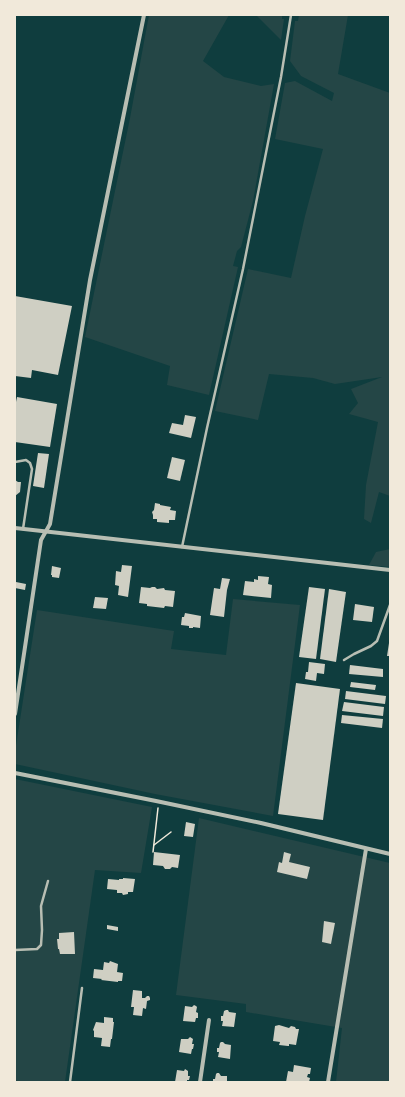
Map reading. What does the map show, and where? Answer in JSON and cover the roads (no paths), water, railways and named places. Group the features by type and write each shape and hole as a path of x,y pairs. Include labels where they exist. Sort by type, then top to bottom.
{"street":[{"path":"15,714 41,540 50,524 90,280 144,15"},
{"path":"15,528 390,570"},
{"path":"15,773 159,802 390,854"},
{"path":"328,1082 366,849"},
{"path":"200,1082 209,1020"}],"lane":[{"path":"182,547 243,269 281,77 291,15"},
{"path":"15,462 26,460 30,463 32,469 23,529"},
{"path":"344,660 371,646 377,641 390,605"},
{"path":"15,950 36,949 41,945 41,906 48,881"},
{"path":"70,1082 82,988"}]}
